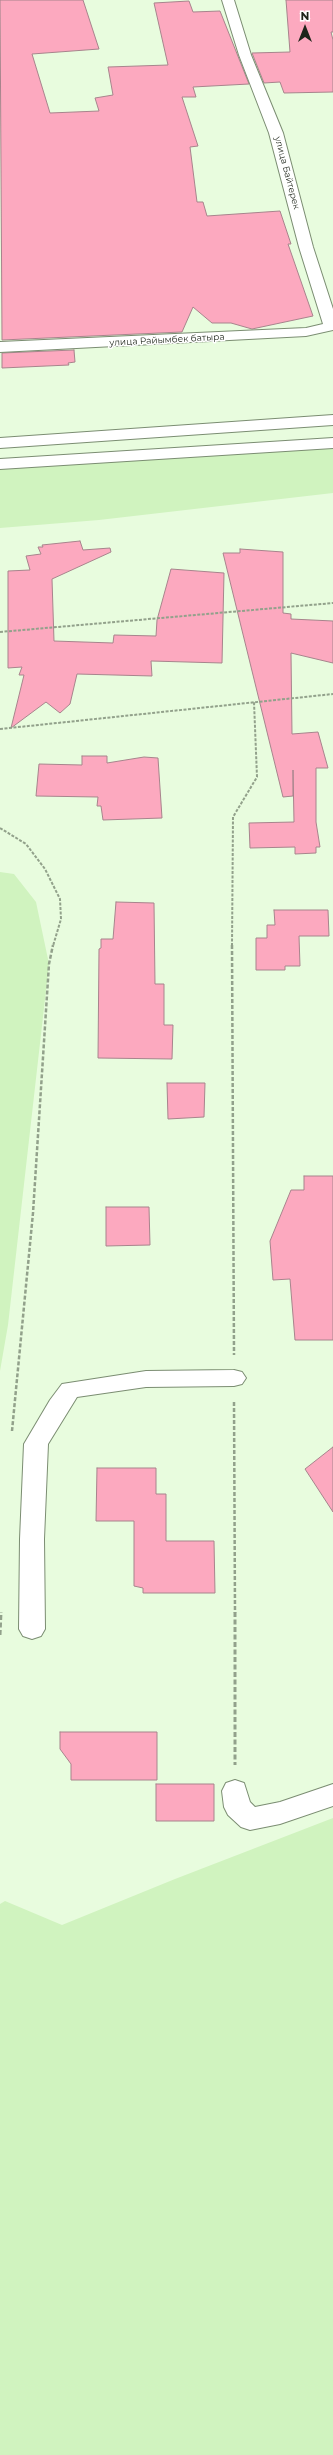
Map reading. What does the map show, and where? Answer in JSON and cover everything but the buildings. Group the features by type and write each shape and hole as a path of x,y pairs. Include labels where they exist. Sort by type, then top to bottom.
{"main road":[{"name":"улица Байтерек","path":"228,0 245,55 270,122 276,133 306,247 332,326"},
{"name":"улица Райымбек батыра","path":"0,347 306,332 332,326"},
{"path":"0,443 333,420"},
{"path":"0,464 333,442"},
{"path":"32,1628 32,1540 36,1444 58,1406 70,1390 146,1379 234,1378"},
{"path":"235,1791 237,1807 250,1819 280,1813 333,1794"}],"path":[{"path":"0,632 333,603"},
{"path":"0,729 333,694"},
{"path":"235,1791 232,903 234,817 257,777 254,702"},
{"path":"0,828 26,844 45,869 60,899 61,919 51,953 33,1213 11,1435"},
{"path":"0,1635 1,1604"}],"green space":[{"path":"333,447 333,493 99,520 0,528 0,466"},
{"path":"0,872 14,874 36,902 49,964 8,1325 0,1371"},
{"path":"333,1818 333,2455 0,2455 0,1904 5,1901 62,1925 175,1879"}]}
